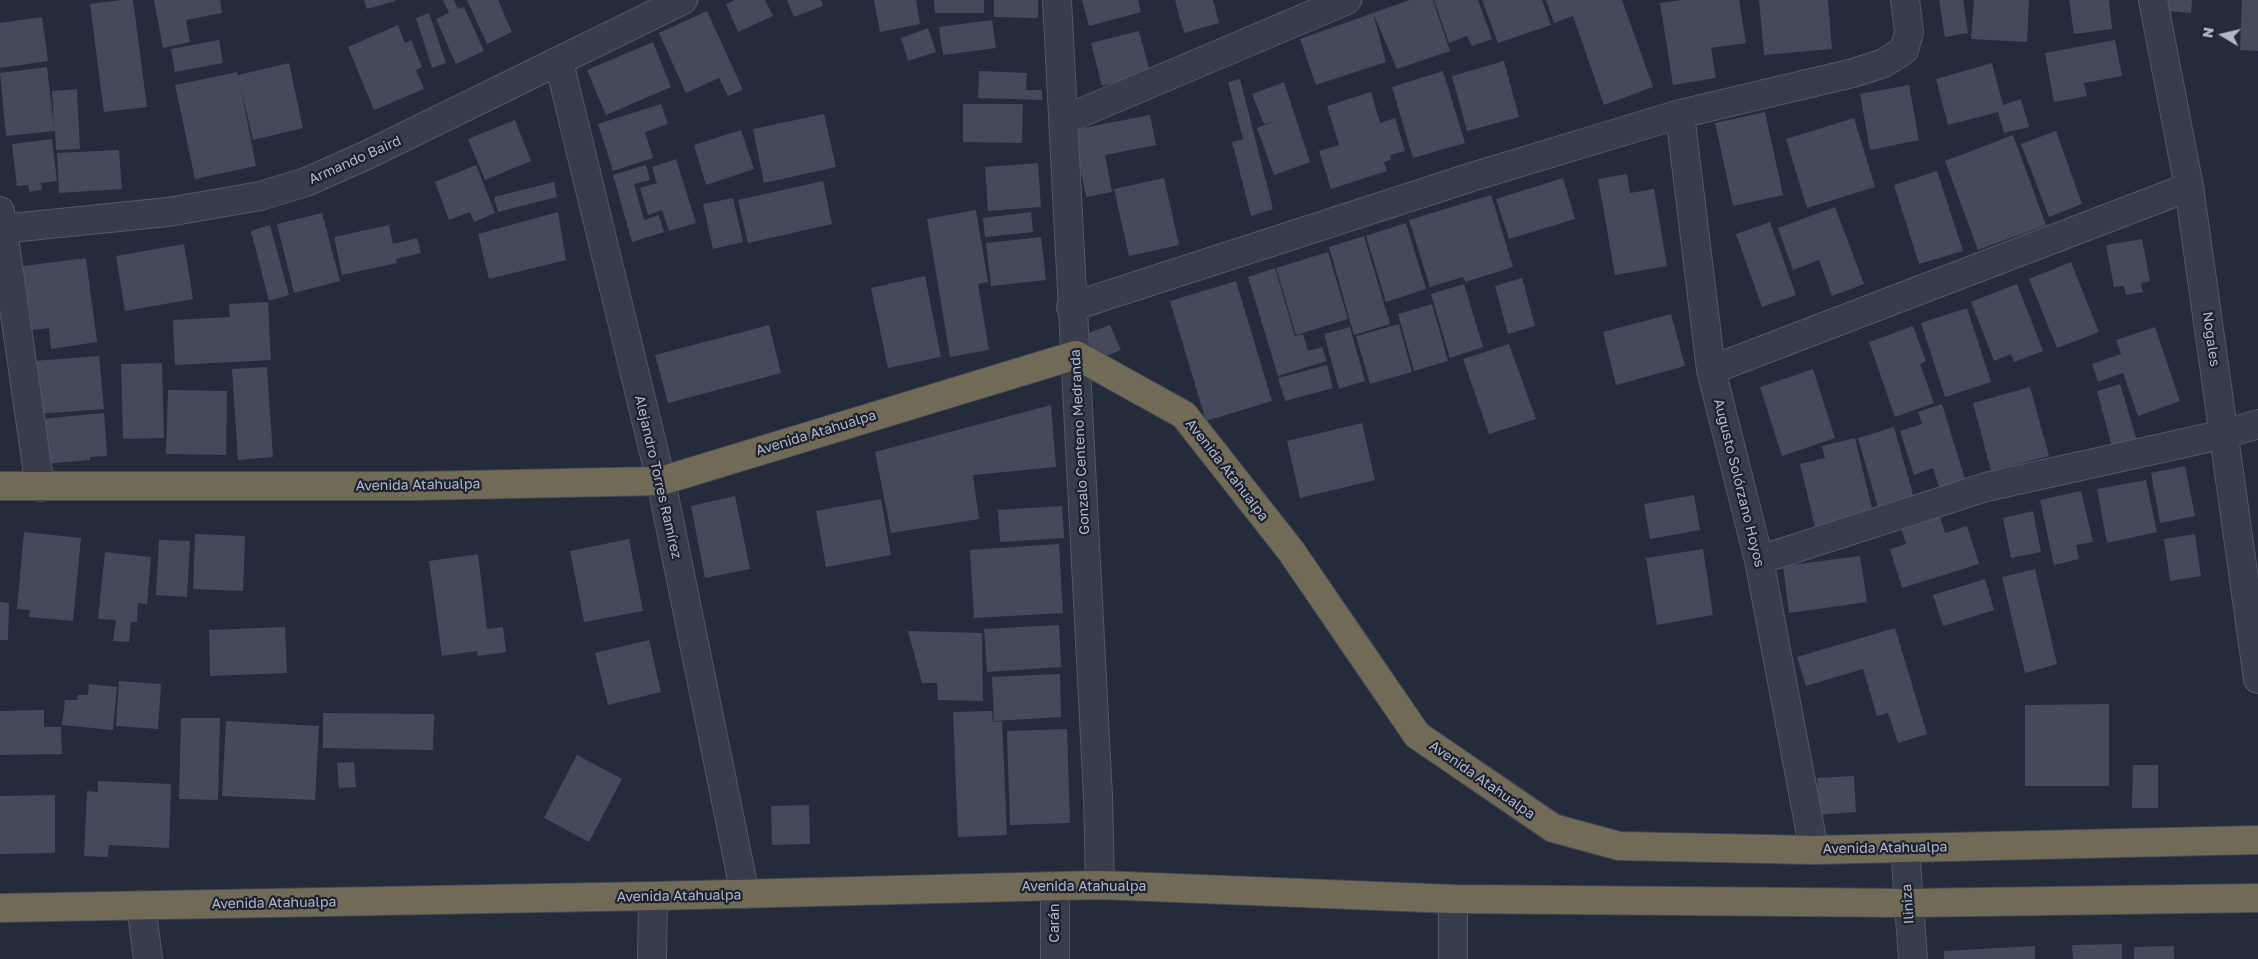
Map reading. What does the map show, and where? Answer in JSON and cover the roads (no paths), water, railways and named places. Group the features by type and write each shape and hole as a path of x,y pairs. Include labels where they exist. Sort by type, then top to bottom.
{"highway":[{"name":"Avenida Atahualpa","path":"0,486 415,486 661,481 1076,355 1184,415 1291,551 1417,735 1553,828 1619,846 1814,850 2258,840"},
{"name":"Avenida Atahualpa","path":"0,908 653,896 1100,885 1453,899 1908,904 2258,898"}],"street":[{"name":"Armando Baird","path":"1,222 168,212 260,196 306,182 368,155 682,0"},
{"name":"Gonzalo Centeno Medranda","path":"1057,0 1076,355 1100,885"},
{"path":"1064,120 1347,0"},
{"path":"1072,307 1475,176 1680,114 1853,73 1884,63 1904,50 1909,32 1905,0"},
{"name":"Nogales","path":"2153,0 2189,187 2225,434 2250,560 2258,680"},
{"name":"Alejandro Torres Ramírez","path":"559,62 661,481 745,894"},
{"name":"Augusto Solórzano Hoyos","path":"1680,114 1711,370 1759,560 1814,850"},
{"path":"1711,370 2189,187"},
{"path":"1,222 40,487"},
{"path":"1759,560 1986,487 2225,434 2258,424"},
{"name":"Iliniza","path":"1905,848 1913,959"},
{"name":"Carán","path":"1055,886 1055,959"},
{"path":"652,959 653,896"},
{"path":"1453,899 1453,959"},
{"path":"141,905 148,959"}]}
